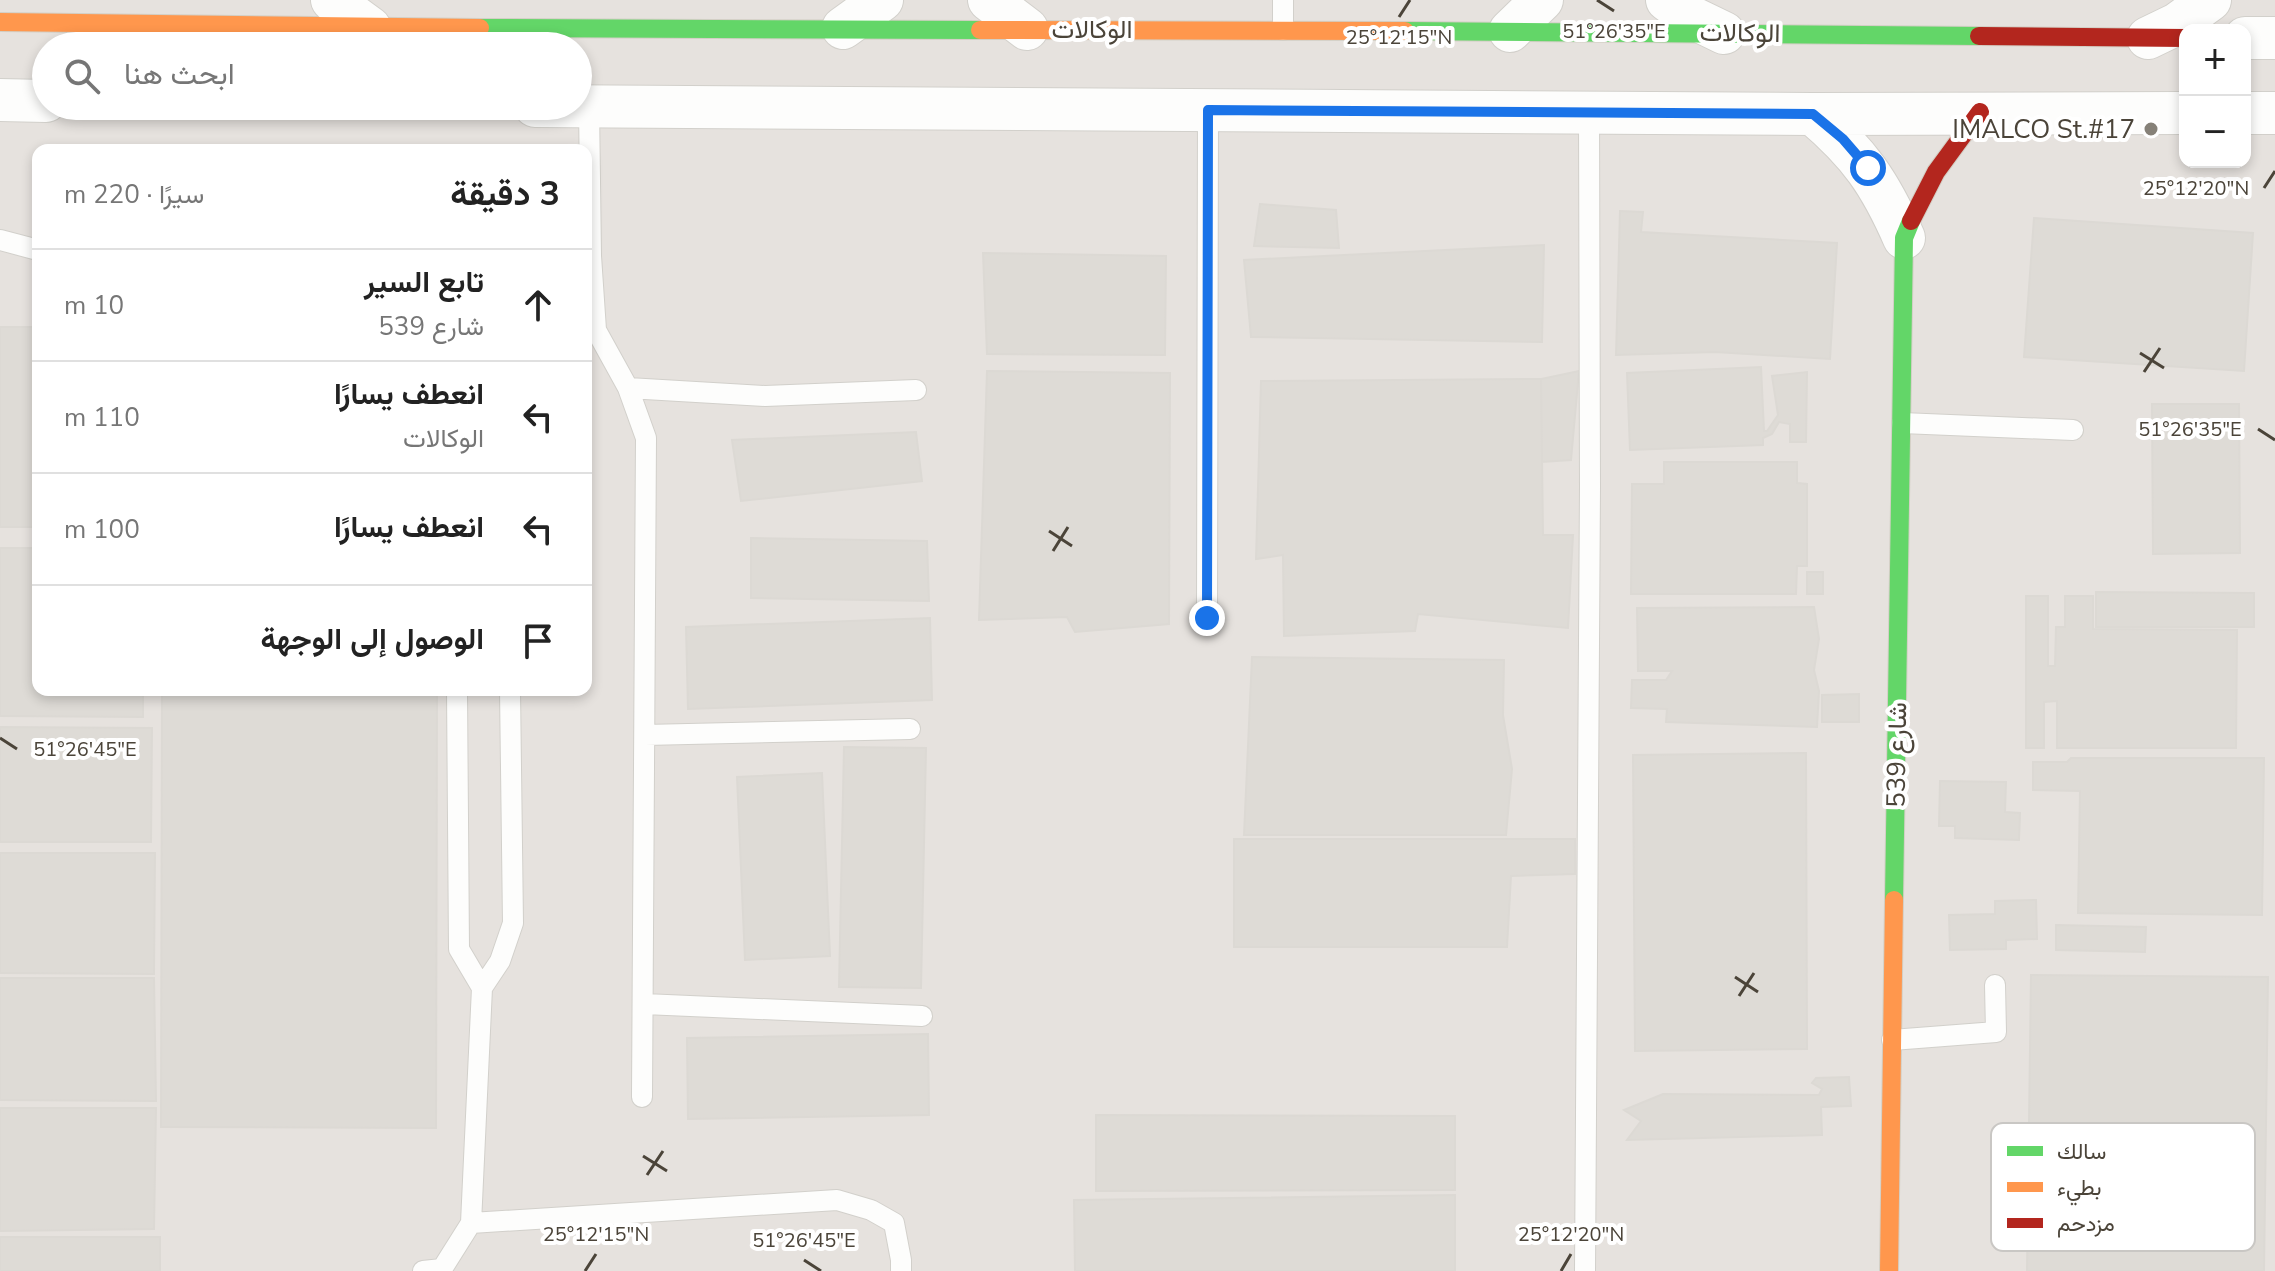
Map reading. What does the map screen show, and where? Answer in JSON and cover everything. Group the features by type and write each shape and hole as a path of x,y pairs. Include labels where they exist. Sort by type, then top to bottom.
{"street":[{"path":"135,23 172,0"},
{"path":"332,0 370,28"},
{"path":"843,28 882,0"},
{"path":"989,0 1027,29"},
{"path":"1510,31 1542,0"},
{"path":"1667,0 1689,16 1724,33"},
{"path":"2166,38 2177,24 2210,0"},
{"name":"الوكالات","path":"0,22 370,28 1510,31 2166,38"},
{"path":"2251,38 2275,38"},
{"path":"0,100 32,101"},
{"path":"592,107 1813,114 2179,113"},
{"name":"شارع 539","path":"1889,1271 1904,238 1917,203 1934,171 1955,140 1980,112"},
{"path":"2251,113 2275,113"},
{"name":"شارع 539","path":"1813,114 1843,139 1868,168 1904,238"}],"lane":[{"path":"1283,0 1283,30"},
{"path":"1207,618 1208,110"},
{"path":"1585,1271 1589,111"},
{"path":"589,120 589,144"},
{"path":"0,240 32,248"},
{"path":"592,288 596,330 628,388 646,438 642,1097"},
{"path":"628,388 765,396 916,390"},
{"path":"1902,423 2073,430"},
{"path":"457,696 459,949 482,988"},
{"path":"423,1271 442,1269 471,1223 482,988 500,961 513,923 510,696"},
{"path":"645,735 910,729"},
{"path":"1892,1040 1996,1032 1995,985"},
{"path":"644,1004 922,1016"},
{"path":"471,1223 837,1200 871,1210 894,1223 901,1271"}],"shaded area":[{"path":"0,0 2275,0 2275,1271 0,1271"}],"building":[{"path":"1260,204 1336,210 1339,248 1254,246"},
{"path":"1620,211 1643,212 1641,232 1837,243 1830,359 1715,352 1616,355"},
{"path":"2034,218 2253,233 2244,371 2024,357"},
{"path":"1544,245 1542,342 1251,337 1244,260"},
{"path":"983,253 1166,256 1165,355 987,354"},
{"path":"0,327 32,327 32,527 0,527"},
{"path":"1761,367 1764,431 1778,415 1772,376 1807,372 1806,442 1790,442 1790,424 1779,422 1772,434 1763,438 1763,445 1630,450 1627,373"},
{"path":"987,371 1170,373 1169,624 1075,632 1067,617 979,620"},
{"path":"1579,371 1571,460 1542,462 1541,379"},
{"path":"1541,379 1543,535 1573,535 1568,628 1418,614 1415,631 1284,636 1283,555 1256,559 1261,381"},
{"path":"2152,404 2239,404 2240,553 2153,554"},
{"path":"916,432 922,481 741,501 732,440"},
{"path":"1664,462 1797,462 1797,483 1807,484 1807,566 1797,566 1796,594 1631,594 1632,484 1664,484"},
{"path":"751,538 927,541 929,601 751,598"},
{"path":"0,548 32,548 32,696 143,696 143,717 0,716"},
{"path":"1807,572 1823,572 1823,594 1807,594"},
{"path":"2096,592 2254,593 2254,627 2096,627"},
{"path":"2026,596 2048,596 2048,666 2055,666 2056,627 2065,627 2065,596 2093,596 2093,629 2237,630 2236,748 2057,748 2057,701 2044,702 2044,748 2026,748"},
{"path":"1814,607 1819,639 1814,670 1819,691 1817,727 1666,722 1667,709 1631,708 1632,680 1666,680 1672,671 1638,671 1637,608"},
{"path":"930,618 932,700 688,709 686,627"},
{"path":"1252,657 1504,660 1503,715 1512,769 1506,835 1244,835"},
{"path":"1859,694 1859,722 1822,722 1822,695"},
{"path":"162,696 437,696 436,1128 161,1127"},
{"path":"0,727 152,728 151,842 0,842"},
{"path":"844,747 926,748 921,988 839,987"},
{"path":"1806,753 1807,1049 1635,1051 1633,755"},
{"path":"2071,758 2264,758 2262,915 2078,913 2080,791 2033,790 2033,762 2067,762"},
{"path":"822,773 830,956 745,960 737,777"},
{"path":"1940,781 2006,782 2005,812 2020,813 2019,840 1955,838 1955,826 1939,826"},
{"path":"1234,839 1575,839 1575,874 1511,876 1507,947 1234,947"},
{"path":"0,853 155,853 154,974 0,973"},
{"path":"2036,900 2037,939 2006,940 2006,949 1950,950 1949,915 1995,914 1995,901"},
{"path":"2056,925 2146,927 2145,952 2056,950"},
{"path":"2031,975 2268,977 2264,1271 2027,1271 2027,1251 2255,1251 2255,1123 2029,1123"},
{"path":"0,978 154,978 156,1101 0,1100"},
{"path":"928,1034 929,1115 688,1119 687,1038"},
{"path":"1849,1077 1851,1106 1821,1107 1822,1135 1627,1140 1641,1121 1624,1110 1663,1094 1819,1095 1822,1089 1812,1083 1816,1078"},
{"path":"0,1108 156,1108 154,1229 0,1231"},
{"path":"1096,1115 1455,1116 1455,1190 1096,1191"},
{"path":"1455,1195 1455,1271 1075,1271 1074,1200"},
{"path":"0,1237 160,1237 160,1271 0,1271"}],"traffic: fast":[{"path":"480,28 980,30"},
{"path":"1405,31 1979,36"},
{"path":"1894,900 1904,238 1911,221"}],"traffic: slow":[{"path":"0,22 480,28"},
{"path":"980,30 1405,31"},
{"path":"1889,1271 1894,900"}],"traffic: jam":[{"path":"1979,36 2179,38"},
{"path":"1911,221 1936,172 1980,112"}],"place":[{"name":"IMALCO St.#17","path":"2151,129"}],"route":[{"path":"1207,618 1208,110 1813,114 1843,139 1868,168"}]}
